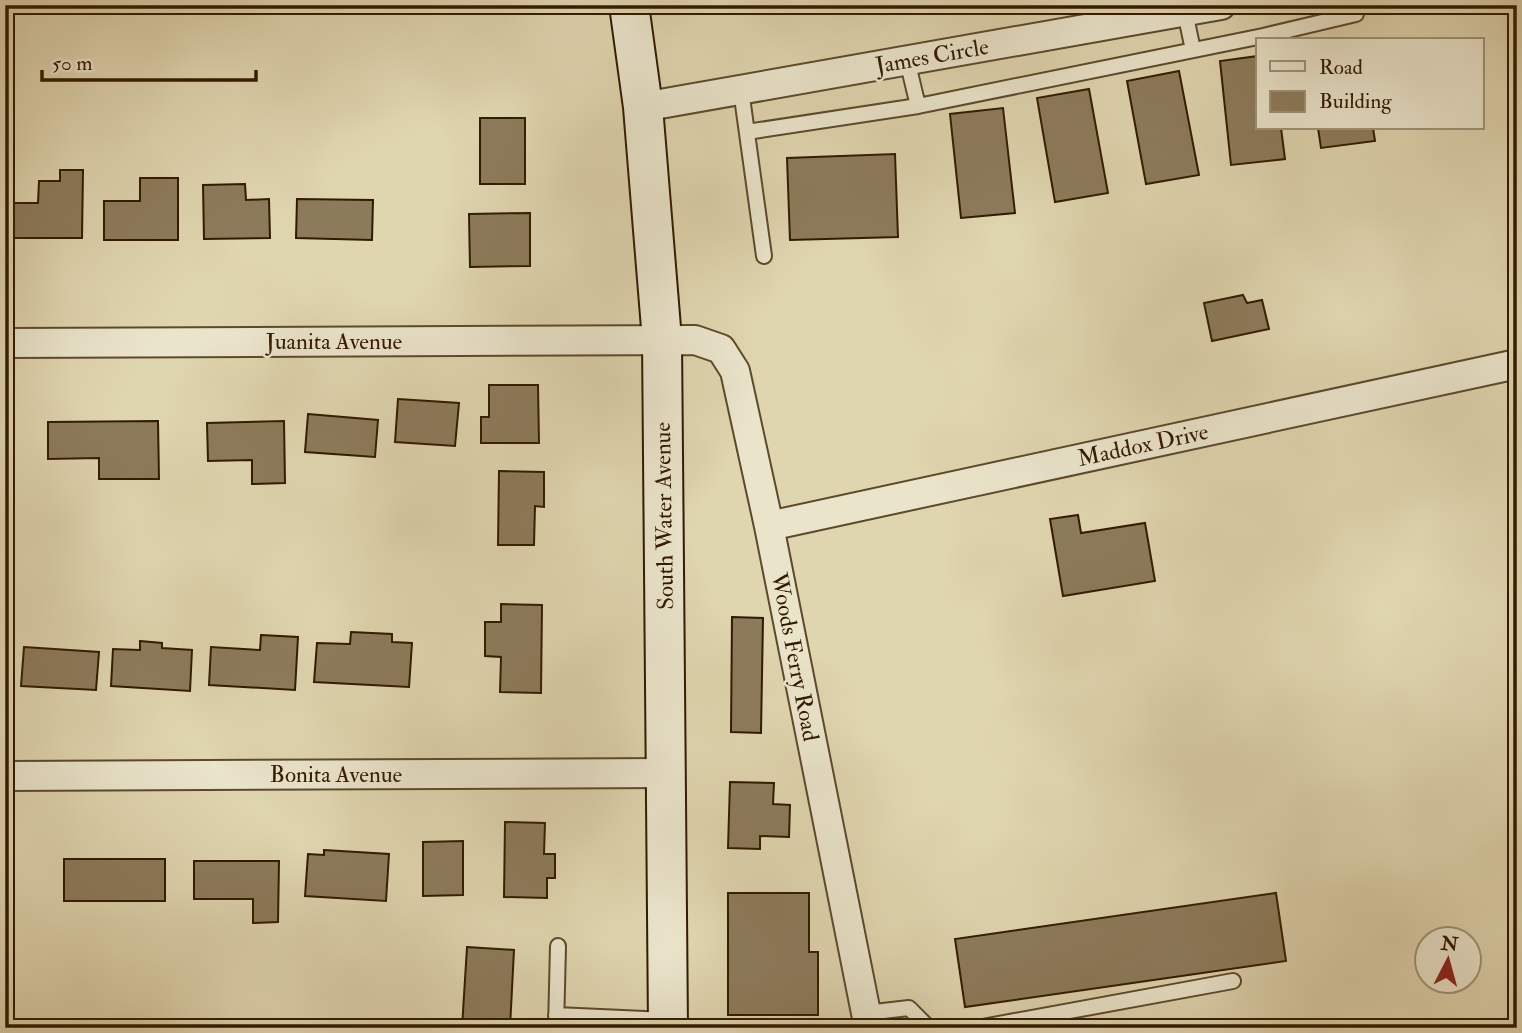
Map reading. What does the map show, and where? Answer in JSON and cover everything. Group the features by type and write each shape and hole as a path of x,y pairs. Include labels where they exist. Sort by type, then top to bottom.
{"main road":[{"name":"South Water Avenue","path":"629,5 643,107 662,340 668,1024"}],"street":[{"name":"James Circle","path":"643,107 1221,5"},
{"name":"Juanita Avenue","path":"5,343 662,340"},
{"name":"Woods Ferry Road","path":"662,340 695,340 721,349 735,371 769,526 868,1021"},
{"name":"Maddox Drive","path":"769,526 1517,364"},
{"name":"Bonita Avenue","path":"5,776 666,773"}],"lane":[{"path":"1258,38 1356,14 1353,5"},
{"path":"1185,12 1193,50"},
{"path":"747,132 918,106 1256,38"},
{"path":"906,60 918,106"},
{"path":"741,90 764,256"},
{"path":"558,947 556,1021 668,1024"},
{"path":"977,1028 1233,981"},
{"path":"868,1021 909,1008 929,1028"}],"building":[{"path":"1256,56 1256,130 1281,130 1285,159 1231,165 1220,61"},
{"path":"1179,71 1199,175 1146,184 1127,81"},
{"path":"1089,89 1108,193 1055,202 1037,98"},
{"path":"1003,108 1015,213 961,218 950,114"},
{"path":"480,118 525,118 525,184 480,184"},
{"path":"1318,130 1373,130 1375,141 1321,148"},
{"path":"895,154 898,237 790,240 787,158"},
{"path":"60,170 83,170 82,238 14,238 14,203 38,203 39,181 60,181"},
{"path":"140,178 178,178 178,240 104,240 104,201 140,201"},
{"path":"245,184 246,200 269,199 270,238 204,239 203,185"},
{"path":"297,199 373,200 372,240 296,238"},
{"path":"530,213 530,266 470,267 469,214"},
{"path":"1243,295 1247,303 1262,300 1269,329 1212,341 1204,303"},
{"path":"489,385 538,385 539,443 481,443 481,417 489,417"},
{"path":"398,399 459,403 455,446 395,442"},
{"path":"308,414 378,420 375,457 305,452"},
{"path":"158,421 159,479 99,479 99,458 48,459 48,422"},
{"path":"284,421 285,483 252,484 252,460 208,461 207,423"},
{"path":"499,471 544,472 544,507 535,506 534,545 498,545"},
{"path":"1078,515 1081,533 1145,523 1155,581 1063,596 1050,519"},
{"path":"501,604 542,605 541,693 500,692 501,657 485,656 485,622 501,622"},
{"path":"732,617 763,618 761,733 731,732"},
{"path":"351,632 392,634 392,642 412,643 409,687 314,682 317,643 350,644"},
{"path":"261,635 298,637 295,690 209,685 211,647 260,650"},
{"path":"140,641 162,643 162,648 192,650 190,691 111,686 113,649 140,650"},
{"path":"24,647 99,652 96,690 21,686"},
{"path":"730,782 774,783 773,804 790,805 789,837 760,836 760,849 728,848"},
{"path":"505,822 545,823 544,854 555,854 555,878 547,878 547,898 504,897"},
{"path":"463,841 463,895 423,896 423,842"},
{"path":"324,850 389,854 386,901 305,896 308,854 324,855"},
{"path":"64,859 165,859 165,901 64,901"},
{"path":"194,861 279,861 278,922 253,923 253,899 194,899"},
{"path":"728,893 809,893 809,952 818,952 818,1015 728,1015"},
{"path":"1276,893 1286,961 965,1007 955,939"},
{"path":"467,947 514,950 510,1028 462,1028"}]}
